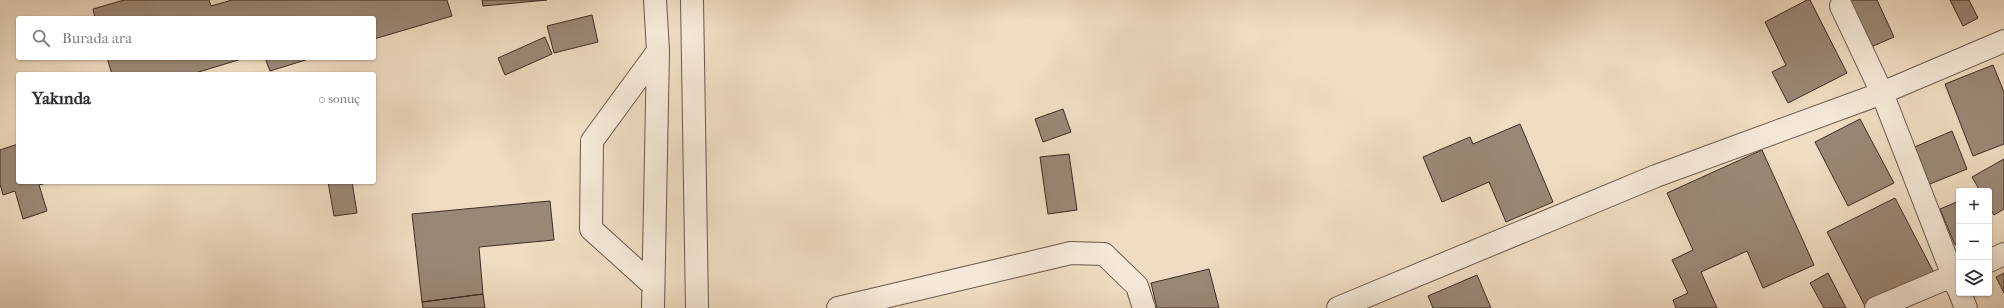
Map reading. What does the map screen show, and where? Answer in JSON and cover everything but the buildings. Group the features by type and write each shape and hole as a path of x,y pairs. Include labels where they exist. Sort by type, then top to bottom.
{"street":[{"path":"653,308 658,51 656,0"},
{"path":"692,0 697,308"},
{"path":"1841,6 1882,93 1956,278"},
{"path":"1338,308 1656,176 1882,93 2004,41"},
{"path":"653,286 591,229 592,141 658,51"},
{"path":"838,308 1071,254 1104,254 1137,286 1144,308"},
{"path":"1991,260 2004,254"},
{"path":"1876,308 1956,284"},
{"path":"1962,296 1966,308"}]}
